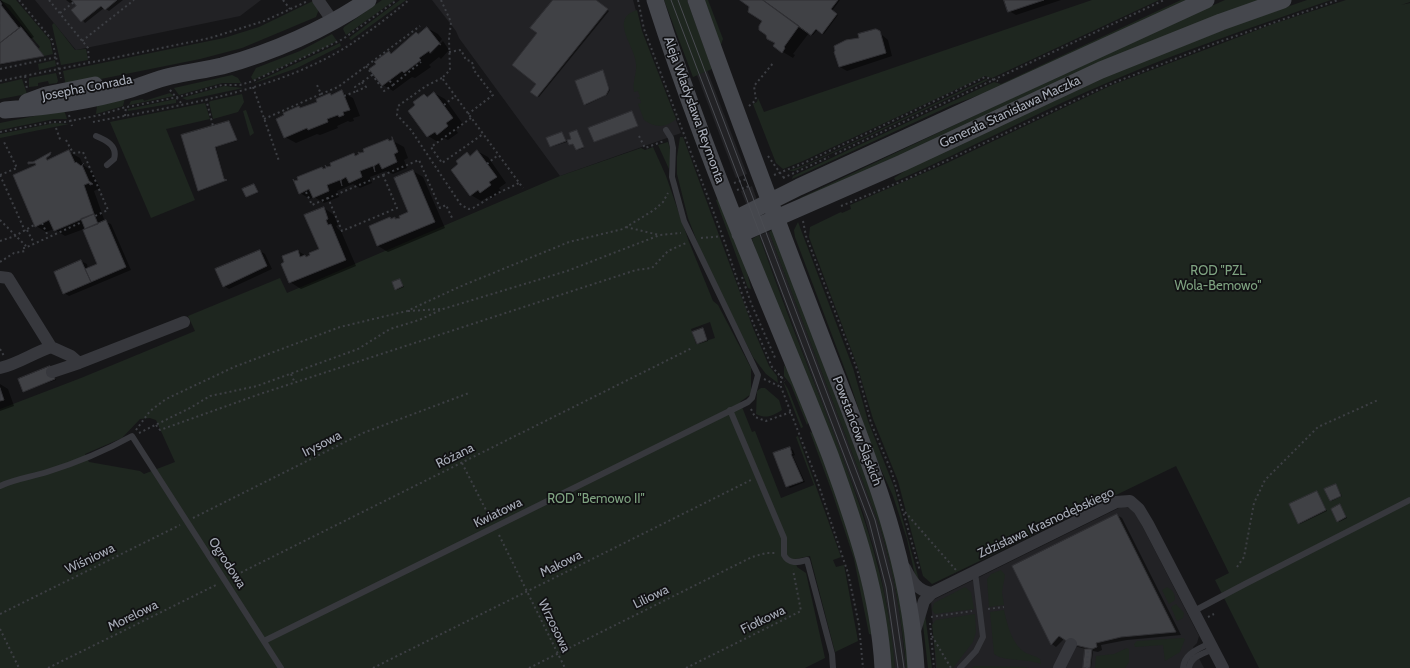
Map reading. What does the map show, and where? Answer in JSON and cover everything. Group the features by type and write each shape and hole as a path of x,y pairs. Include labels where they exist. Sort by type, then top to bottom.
{"main road":[{"name":"Josepha Conrada","path":"332,20 356,0"},
{"name":"Josepha Conrada","path":"2,110 36,98 66,97 124,79 170,76 216,67 254,56 293,40 368,0"},
{"name":"Aleja Władysława Reymonta","path":"655,0 677,68 723,187 734,229"},
{"path":"696,0 770,202"},
{"name":"Generała Stanisława Maczka","path":"734,229 770,202 1206,0"},
{"name":"Generała Stanisława Maczka","path":"734,229 776,218 902,163 1129,58 1283,0"},
{"name":"Powstańców Śląskich","path":"770,202 876,481 901,562 914,634 916,668"},
{"path":"734,229 807,394 849,506 878,616 883,668"}],"street":[{"path":"318,0 332,20"},
{"path":"0,277 5,276 9,280 50,347 71,356 79,363"},
{"path":"52,372 184,322"},
{"path":"3,363 10,365 50,347"},
{"name":"Zdzisława Krasnodębskiego","path":"932,592 1116,502 1130,501 1139,508 1148,524 1223,668"},
{"path":"901,562 913,582 926,592 932,592"},
{"path":"914,634 924,601 932,592"},
{"path":"1059,668 1072,644"}],"lane":[{"path":"666,130 671,138 673,148 672,177 684,221 758,375 754,393 744,404"},
{"path":"96,136 109,142 114,152 114,159 107,165"},
{"name":"Kwiatowa","path":"264,641 744,404"},
{"path":"730,410 784,538 784,555 786,559 796,562 807,560 832,654 833,668"},
{"path":"0,486 14,480 46,473 82,460 132,436"},
{"name":"Ogrodowa","path":"132,436 155,469 281,668"},
{"path":"1194,612 1245,584 1404,505 1410,500"},
{"path":"960,668 976,651 982,637 975,572"},
{"path":"1183,668 1184,661 1188,656 1212,646"},
{"path":"1189,668 1195,657 1212,646"}],"path":[{"path":"19,0 50,37 60,69 72,126"},
{"path":"49,0 88,48 90,62"},
{"path":"82,42 134,0"},
{"path":"284,0 290,9"},
{"path":"0,81 210,38 245,28 309,0"},
{"path":"93,122 206,100 254,87 299,70 348,46 409,0"},
{"path":"441,0 451,22 449,52 450,70 442,78 426,86 398,106 397,115 411,130 461,205 469,209 473,208 496,194 519,183"},
{"path":"638,0 644,29 723,237 749,313 769,362 788,384"},
{"path":"783,178 1164,0"},
{"path":"840,207 904,180 1108,85 1216,42 1338,0"},
{"path":"60,13 74,2"},
{"path":"264,119 338,87 420,26"},
{"path":"449,52 461,50 466,60 471,60 474,66 473,69 493,95 468,114"},
{"path":"0,69 57,57"},
{"path":"366,66 384,91 421,62"},
{"path":"749,106 756,100 754,86 774,62"},
{"path":"357,91 354,87 372,75"},
{"path":"442,78 523,188"},
{"path":"723,187 761,177 985,78 1001,82"},
{"path":"389,80 393,85"},
{"path":"344,96 366,87 362,82"},
{"path":"317,85 321,94"},
{"path":"254,87 278,161"},
{"path":"444,104 455,96"},
{"path":"206,100 213,126"},
{"path":"125,116 126,103"},
{"path":"471,118 431,147 442,163 483,134"},
{"path":"0,132 52,122"},
{"path":"56,128 61,142"},
{"path":"639,136 645,148 688,132"},
{"path":"3,140 17,168 0,175 26,231 34,243"},
{"path":"66,140 73,153 83,152 108,210 95,216"},
{"path":"487,164 498,155"},
{"path":"306,192 312,205 420,160 440,208 446,205 453,220"},
{"path":"761,177 776,168"},
{"path":"328,198 342,232 397,208 383,175"},
{"path":"407,311 459,287 569,242 626,227 654,210 663,202 671,186 672,177"},
{"path":"0,220 27,247"},
{"path":"0,262 14,253 25,251 24,248 34,243 82,222"},
{"path":"42,223 49,237"},
{"path":"0,237 1,241 16,236 36,224"},
{"path":"626,227 660,235"},
{"path":"132,436 190,408 210,396 257,386 358,349 390,329 419,320 443,309 567,270 660,235 677,233 698,239 723,237 734,229"},
{"path":"156,425 160,430 294,383 636,270 652,268 668,251 692,238"},
{"path":"740,273 751,303 778,364"},
{"path":"132,436 150,411 166,399 234,367 340,327 407,311 443,309"},
{"name":"Różana","path":"226,580 692,348"},
{"path":"0,350 3,363"},
{"path":"781,371 781,387 819,487 848,573 859,625 864,668"},
{"path":"291,374 294,383"},
{"path":"758,375 781,387"},
{"name":"Irysowa","path":"188,521 363,433 469,393"},
{"path":"1238,567 1244,558 1254,503 1265,480 1318,427 1378,400"},
{"path":"744,404 755,418 759,420 766,421 791,412"},
{"name":"Wrzosowa","path":"462,463 565,668"},
{"name":"Makowa","path":"373,668 758,476"},
{"path":"904,512 958,573"},
{"name":"Wiśniowa","path":"0,614 188,521"},
{"name":"Liliowa","path":"529,668 752,557 766,553 784,555"},
{"name":"Fiołkowa","path":"686,668 801,611 791,561"},
{"name":"Morelowa","path":"48,668 226,580"},
{"path":"929,617 1004,607"},
{"path":"0,629 19,668"},
{"path":"931,635 951,668"},
{"path":"1087,668 1088,649"}],"shaded area":[{"path":"35,0 261,0 240,16 76,50"},
{"path":"432,0 633,0 642,33 681,133 560,176"},
{"path":"707,70 747,174 736,178 697,75"},
{"path":"752,186 758,203 748,208 741,191"},
{"path":"769,232 880,527 891,567 899,608 906,668 895,668 888,612 879,566 863,512 759,235"},
{"path":"1123,506 1134,510 1199,636 1197,643 1193,647 1204,668 936,668 931,601"}],"green space":[{"path":"1,0 16,0 50,40 53,54 44,56 38,49 40,47"},
{"path":"382,0 395,0 346,35 343,29 344,27"},
{"path":"400,0 406,0 351,40 349,38"},
{"path":"664,0 687,0 712,69 693,77"},
{"path":"700,0 708,0 723,39 720,47"},
{"path":"1092,0 1159,0 992,78 985,76 803,161 783,169 776,163 753,104 757,102 758,98 764,112"},
{"path":"1181,0 1189,0 996,89 952,105 792,179 793,176 994,82 1001,84"},
{"path":"1225,0 1264,0 801,200 800,198 1128,43"},
{"path":"1307,0 1331,0 1142,68 1088,91 896,181 894,178 914,165 1088,83 1241,23"},
{"name":"ROD \"PZL Wola-Bemowo\"","path":"1346,0 1410,0 1410,2 1401,5 1410,3 1410,668 1259,668 1215,580 1229,573 1176,466 932,584 923,576 898,481 873,419 857,365 809,237 810,227 841,212 842,213 851,209 850,205 947,163 1112,85 1273,24"},
{"path":"313,1 319,9 316,17 242,48 200,59 66,86 63,71 224,38 259,27"},
{"path":"637,10 642,31 676,119 668,124 660,126 648,123 644,120 638,104 641,103 640,99 637,98 640,97 638,91 634,92 636,71 635,57 624,27 625,20 629,14"},
{"path":"54,23 75,50 86,49 88,60 61,65 52,25"},
{"path":"332,34 337,41 328,46 253,80 251,77 256,68 300,51"},
{"path":"340,43 341,46 297,68 252,84"},
{"path":"55,60 56,66 39,70 38,64"},
{"path":"56,73 57,83 49,84 48,81 38,83 38,86 29,87 29,78"},
{"path":"232,75 238,78 241,83 222,83 179,95 174,88"},
{"path":"22,79 27,94 0,99 0,84"},
{"path":"986,79 988,80 794,171 788,171 805,165"},
{"path":"224,86 243,88 187,100 182,98"},
{"path":"170,93 174,96 129,105 131,101 143,99 144,101"},
{"path":"242,94 244,102 238,112 213,119 209,102"},
{"path":"125,98 123,106 96,114 97,106"},
{"path":"176,99 176,103 128,111 128,109"},
{"path":"205,103 210,119 166,129 195,200 151,218 110,122"},
{"path":"64,110 67,119 54,119 0,130 0,123"},
{"path":"246,110 254,133 250,136 243,111"},
{"path":"55,123 69,124 0,138 0,134"},
{"path":"680,137 683,137 753,328 769,366 777,376 778,383 766,374 753,357 705,262 688,218 677,174 677,157"},
{"path":"668,142 671,152 669,169 658,145"},
{"name":"ROD \"Bemowo II\"","path":"653,147 666,176 689,242 713,301 718,305 751,368 751,394 740,402 752,432 755,431 781,498 814,485 796,437 798,436 841,557 833,560 836,567 844,565 858,641 835,652 810,556 795,559 797,567 806,573 825,658 805,668 0,668 0,409 81,378 195,331 188,316 280,278 287,293 560,176 641,148 645,150","holes":["710,322 715,338 696,344 691,329","150,418 156,420 175,462 144,474 140,471 89,462 85,454 122,438 140,419"]},
{"path":"721,198 745,263 751,289 748,288 716,200"},
{"path":"798,222 853,368 868,421 894,487 920,584 916,580 907,539 893,496 872,449 850,383 795,237 794,230"},
{"path":"772,230 775,231 890,543 911,668 906,668 897,597 880,527 769,232"},
{"path":"759,235 834,434 864,520 881,578 892,637 895,668 889,668 887,640 752,239"},
{"path":"784,365 794,380 809,421 807,425 791,385 784,376"},
{"path":"783,381 788,389 803,427 801,428"},
{"path":"761,388 765,388 779,400 782,410 769,416 756,414 757,391"},
{"path":"810,432 813,433 844,508 874,635 869,634 854,559"},
{"path":"1001,570 1005,575 1002,592 1004,605 989,607 987,579 991,574"},
{"path":"965,587 971,592 974,609 935,614 932,610 934,603"},
{"path":"1167,587 1172,591 1175,598 1175,600 1169,604 1162,590"},
{"path":"1176,604 1184,613 1183,618 1177,621 1171,607"},
{"path":"924,606 932,668 928,668 922,616"},
{"path":"1004,610 1011,634 1017,645 1026,653 1040,659 1041,664 1003,658 994,654 990,612"},
{"path":"975,614 976,632 973,642 953,668 937,668 932,625 936,620"},
{"path":"1185,639 1180,652 1165,661 1163,645 1135,647 1134,644 1137,641"},
{"path":"1127,648 1129,649 1129,662 1125,668 1095,668 1096,656 1114,654"},
{"path":"974,666 1025,667 1029,668 971,668"}],"building":[{"path":"72,0 117,0 105,10 101,6 81,22 71,10 76,6"},
{"path":"553,0 596,0 608,9 537,97 530,92 536,84 512,65 537,33 530,28"},
{"path":"740,0 763,0 799,26 784,47 785,48 782,53 773,46 775,43 767,39 766,35 759,30 759,26 762,21 748,12 749,7"},
{"path":"763,0 838,0 831,9 837,14 822,34 816,29 811,35"},
{"path":"1004,0 1044,0 1008,12"},
{"path":"0,1 2,4 1,5 19,28 0,43"},
{"path":"21,27 44,56 0,64 0,43"},
{"path":"427,27 441,45 439,44 430,53 429,51 419,58 421,60 404,73 402,71 382,86 369,69 376,64 374,62 389,51 391,54 416,32 418,34"},
{"path":"876,29 880,31 886,53 839,67 834,52 834,46 846,40 859,38 858,34"},
{"path":"603,70 609,89 606,95 584,105 575,81"},
{"path":"342,90 350,110 343,112 344,115 339,117 338,115 327,119 328,122 308,130 307,128 284,138 276,119 284,115 283,113 299,106 300,108 317,102 316,99"},
{"path":"434,92 453,118 446,123 448,126 437,135 435,132 427,137 408,111 415,105 413,102 424,94 427,97"},
{"path":"632,111 638,126 594,142 588,128"},
{"path":"229,121 237,140 215,147 224,179 227,180 198,191 181,135"},
{"path":"577,130 584,147 576,150 573,144 569,145 567,140 571,139 569,133"},
{"path":"562,132 566,141 550,147 546,138"},
{"path":"392,137 398,152 394,154 397,162 382,169 379,163 374,166 375,172 373,166 360,171 362,177 349,183 346,177 341,180 342,186 340,180 327,185 329,191 313,198 309,189 299,194 293,179 294,181 298,180 297,177 322,167 323,169 326,168 325,165 327,167 331,166 330,163 354,153 355,156 359,154 358,152 364,152 363,149 388,139 389,141 392,140"},
{"path":"69,150 75,163 76,162 81,166 82,165 89,181 93,184 90,185 89,183 84,185 94,214 54,231 49,220 35,227 13,175 36,165 35,163 28,164 28,162 33,162 51,152 46,158 47,160"},
{"path":"477,150 497,177 489,182 491,185 480,193 478,190 470,196 451,170 458,164 456,161 467,152 470,156"},
{"path":"413,170 435,222 377,246 369,226 390,217 391,219 395,217 395,219 400,218 399,216 408,212 394,178"},
{"path":"254,184 258,192 246,197 242,189"},
{"path":"324,207 328,219 326,220 328,225 331,224 346,260 289,283 281,264 284,262 282,256 298,250 300,257 305,255 306,257 310,255 309,253 319,249 304,215"},
{"path":"94,214 98,224 85,229 81,219"},
{"path":"106,220 126,267 91,282 85,269 97,264 83,230"},
{"path":"260,250 267,266 223,287 215,269"},
{"path":"81,260 91,282 63,294 54,272"},
{"path":"400,279 403,286 395,290 392,282"},
{"path":"703,328 707,340 697,344 692,332"},
{"path":"50,366 55,379 23,392 18,379"},
{"path":"0,388 4,400 0,401"},
{"path":"790,447 791,454 803,481 786,487 773,453"},
{"path":"1336,484 1341,496 1330,501 1324,489"},
{"path":"1317,491 1326,510 1298,524 1289,504"},
{"path":"1340,504 1346,517 1337,522 1331,509"},
{"path":"1117,514 1176,632 1121,637 1096,643 1097,647 1092,649 1071,644 1059,636 1051,645 1012,566"},
{"path":"1085,649 1092,649 1090,668 1083,668"}],"tram line":[{"path":"671,0 869,521 886,587 898,668"},
{"path":"678,0 875,520 892,586 904,668"}]}
